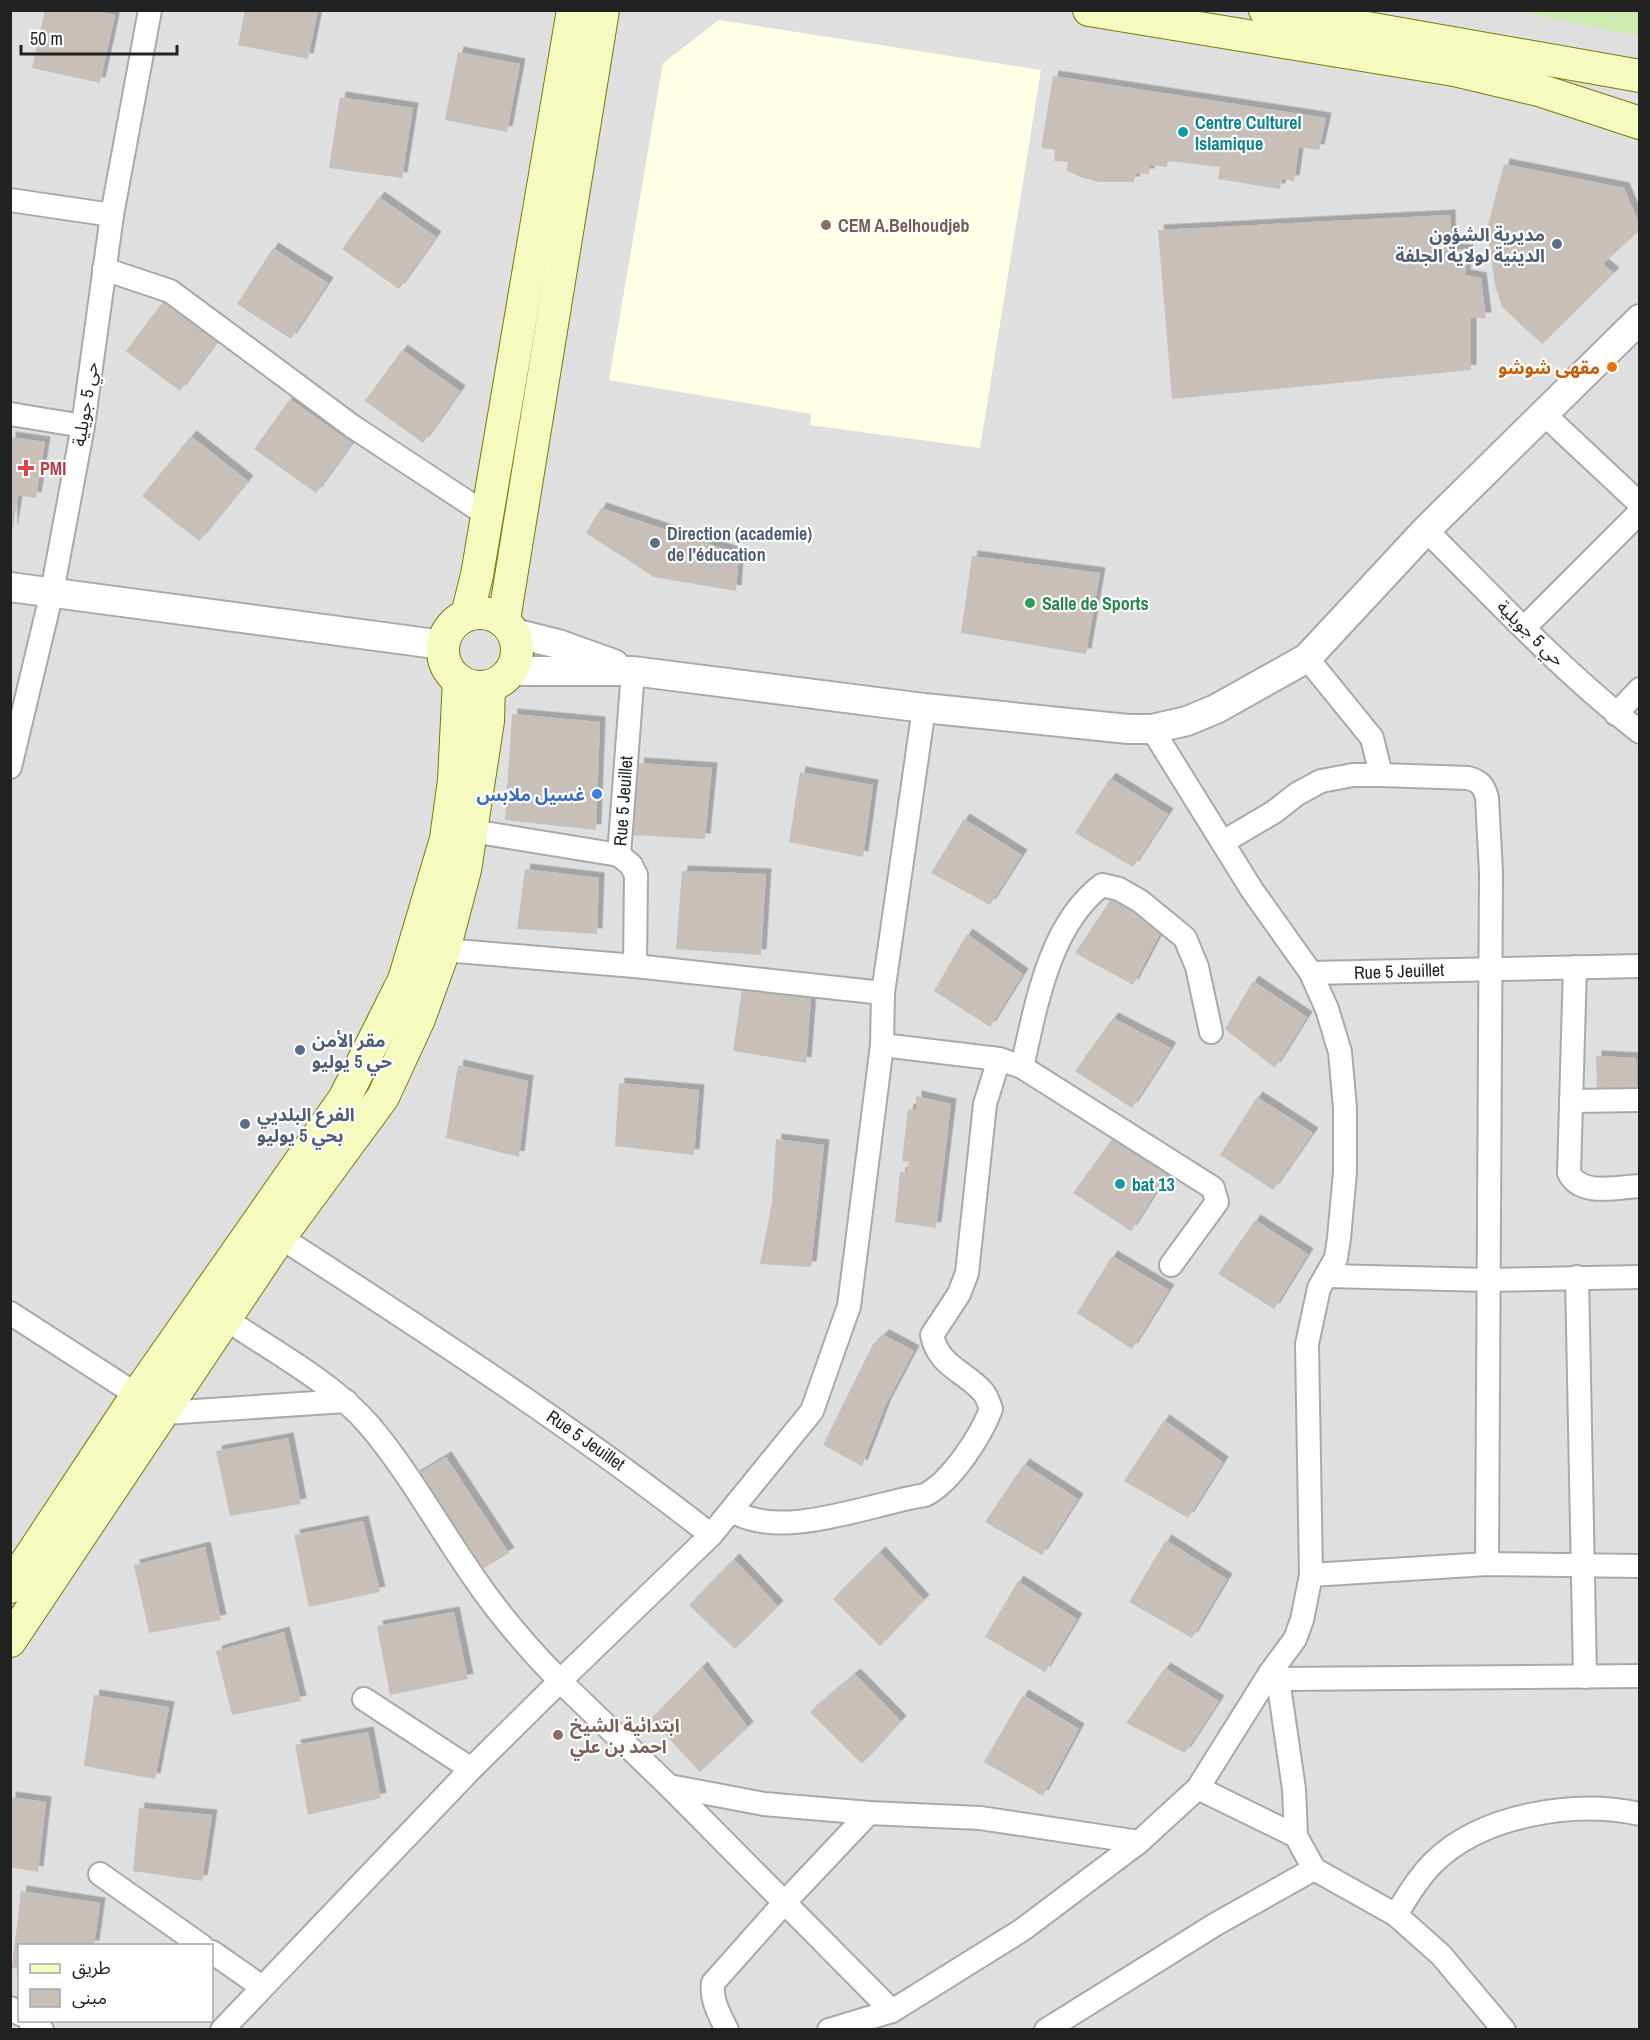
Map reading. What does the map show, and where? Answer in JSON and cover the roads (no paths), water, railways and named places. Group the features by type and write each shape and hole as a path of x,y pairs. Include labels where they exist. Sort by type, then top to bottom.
{"main road":[{"path":"467,615 487,515 573,10"},
{"path":"10,1641 165,1413 280,1237 383,1097 419,1019 444,950 472,831 488,721 500,678 518,652 509,626 603,10"},
{"path":"1089,10 1454,70 1539,90 1640,123"},
{"path":"1265,10 1640,75"},
{"path":"500,678 479,687 459,680 446,665 443,645 451,627 467,615 480,612 492,614 509,626"},
{"path":"10,1587 137,1395 344,1099 404,980 446,839 454,780 459,680"}],"street":[{"name":"حي 5 جويلية","path":"10,767 52,592 83,426 112,215 150,10"},
{"path":"10,200 112,215"},
{"path":"104,269 170,291 352,426 487,515"},
{"path":"500,678 633,671 924,708 1128,729 1152,729 1187,721 1216,709 1307,658 1426,530 1545,416 1640,319"},
{"path":"10,414 83,426"},
{"path":"1545,416 1640,504"},
{"path":"1524,628 1640,512"},
{"name":"حي 5 جويلية","path":"1426,530 1524,628 1616,714 1640,732"},
{"path":"10,587 443,645"},
{"path":"509,626 633,671"},
{"path":"1307,658 1372,738 1381,775"},
{"name":"Rue 5 Jeuillet","path":"472,831 619,855 633,671"},
{"path":"1616,714 1640,689"},
{"path":"222,2030 471,1769 711,1535 812,1411 849,1305 882,1045 882,993 924,708"},
{"path":"829,2030 892,2011 1022,1930 1139,1842 1198,1788 1274,1676 1302,1620 1311,1575 1307,1344 1319,1288 1328,1276 1336,1258 1339,1238 1345,1172 1345,1108 1340,1052 1327,1009 1311,973 1252,890 1152,729"},
{"path":"1223,842 1321,781 1353,775 1468,778 1478,781 1484,788 1491,872 1488,968 1487,1564"},
{"path":"619,855 631,865 636,874 634,966"},
{"path":"1023,1067 1046,968 1083,902 1102,885 1119,889 1140,902 1185,938 1197,967 1210,1032"},
{"path":"444,950 634,966 882,993"},
{"name":"Rue 5 Jeuillet","path":"1311,973 1640,966"},
{"path":"1575,967 1569,1173 1574,1181 1586,1188 1640,1186"},
{"path":"882,1045 999,1059 1023,1067 1213,1188 1217,1202 1171,1265"},
{"path":"732,1511 745,1518 793,1523 924,1495 937,1489 984,1431 991,1409 983,1392 949,1367 934,1346 932,1335 959,1294 967,1273 985,1104 999,1059"},
{"path":"1571,1101 1640,1100"},
{"name":"Rue 5 Jeuillet","path":"280,1237 474,1363 606,1454 711,1535"},
{"path":"1328,1276 1488,1280 1640,1277"},
{"path":"1577,1277 1585,1677"},
{"path":"10,1313 137,1395"},
{"path":"226,1319 346,1401 396,1459 476,1580 528,1648 669,1786 892,2011"},
{"path":"165,1413 346,1401"},
{"path":"1311,1575 1487,1564 1640,1566"},
{"path":"1274,1676 1640,1677"},
{"path":"1274,1676 1294,1790 1296,1836 1314,1869 1396,1915 1441,1955 1504,2030"},
{"path":"364,1699 471,1769"},
{"path":"669,1786 764,1804 869,1813 980,1818 1139,1842"},
{"path":"1198,1788 1296,1836"},
{"path":"1396,1915 1411,1889 1434,1862 1467,1838 1502,1820 1586,1810 1615,1809 1640,1814"},
{"path":"727,2030 715,2004 713,1983 869,1813"},
{"path":"1046,2030 1216,1924 1314,1869"},
{"path":"100,1874 199,1944"},
{"path":"213,1953 262,1987"}],"place":[{"name":"Centre Culturel Islamique","path":"1183,132"},
{"name":"CEM A.Belhoudjeb","path":"826,225"},
{"name":"مديرية الشؤون الدينية لولاية الجلفة","path":"1557,244"},
{"name":"مقهى شوشو","path":"1612,367"},
{"name":"PMI","path":"26,468"},
{"name":"Direction (academie) de l'éducation","path":"655,543"},
{"name":"Salle de Sports","path":"1030,603"},
{"name":"غسيل ملابس","path":"597,794"},
{"name":"مقر الأمن حي 5 يوليو","path":"300,1050"},
{"name":"الفرع البلديي بحي 5 يوليو","path":"245,1124"},
{"name":"bat 13","path":"1120,1184"},
{"name":"ابتدائية الشيخ احمد بن علي","path":"558,1735"}]}
